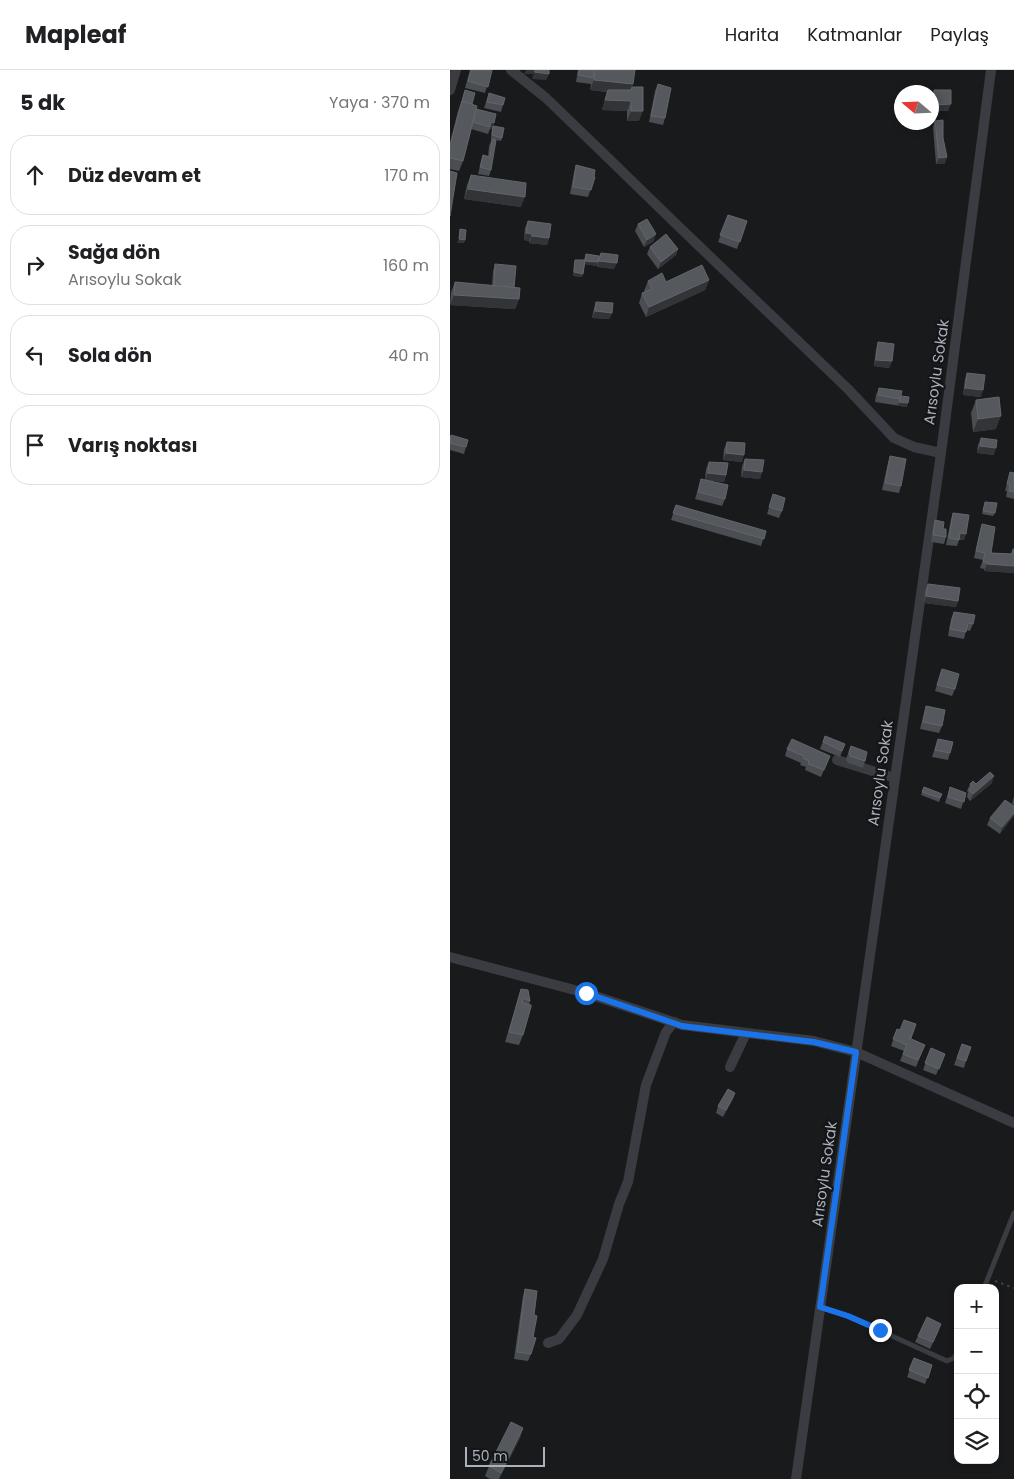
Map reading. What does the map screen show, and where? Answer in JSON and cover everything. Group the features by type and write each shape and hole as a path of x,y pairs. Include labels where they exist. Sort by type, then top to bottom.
{"street":[{"path":"450,90 456,70"},
{"path":"511,70 546,98 601,150 672,221 848,389 894,438 914,447 940,453"},
{"name":"Arısoylu Sokak","path":"796,1479 940,453 991,70"},
{"path":"837,760 895,778"},
{"path":"450,957 586,993 682,1026 814,1042 856,1052 1014,1123"},
{"path":"548,1343 558,1339 577,1316 604,1259 619,1204 628,1182 646,1085 666,1032 674,1022"},
{"path":"730,1067 746,1034"}],"lane":[{"path":"986,1284 1014,1214"},
{"path":"820,1307 848,1316 947,1361 954,1358"}],"path":[{"path":"988,1278 1014,1288"}],"building":[{"path":"471,70 492,70 488,87 468,81"},
{"path":"535,70 549,70 549,74 534,72"},
{"path":"579,70 594,70 593,78 578,75"},
{"path":"595,70 635,70 633,84 594,80"},
{"path":"658,84 671,88 665,118 651,116"},
{"path":"632,87 643,87 643,111 631,111 631,101 605,100 608,90 631,90"},
{"path":"465,90 475,93 472,104 462,102"},
{"path":"939,90 951,90 951,104 939,105"},
{"path":"489,93 505,98 503,105 487,102"},
{"path":"462,101 477,106 463,161 450,158 450,146"},
{"path":"476,109 496,114 494,123 491,122 490,127 473,122"},
{"path":"939,120 943,120 943,138 947,157 939,158 936,130 939,130"},
{"path":"493,126 504,128 502,138 492,135"},
{"path":"492,139 496,140 491,170 480,167 483,155 490,157"},
{"path":"576,165 595,170 591,190 573,187"},
{"path":"450,171 457,173 450,216"},
{"path":"471,175 526,183 525,197 468,189"},
{"path":"728,215 747,221 740,242 720,235"},
{"path":"647,219 656,234 647,240 638,224"},
{"path":"528,221 551,224 549,238 532,236 532,234 526,233"},
{"path":"460,229 466,230 465,240 459,239"},
{"path":"666,234 678,249 661,262 650,247"},
{"path":"601,253 618,255 617,263 599,261"},
{"path":"586,254 599,256 598,262 585,261"},
{"path":"575,260 585,260 583,274 574,272"},
{"path":"495,264 516,266 514,288 494,286"},
{"path":"702,265 709,280 649,307 642,293 652,289 648,281 662,273 666,282"},
{"path":"455,282 520,288 519,299 454,295"},
{"path":"596,302 613,303 612,313 595,311"},
{"path":"878,342 894,344 892,361 876,360"},
{"path":"967,373 985,375 983,390 965,388"},
{"path":"879,388 902,391 900,399 878,395"},
{"path":"901,396 909,397 908,403 899,402"},
{"path":"999,397 1001,416 978,419 976,400"},
{"path":"451,435 468,440 466,447 450,443"},
{"path":"981,438 997,440 996,448 980,446"},
{"path":"727,442 745,443 744,455 726,453"},
{"path":"890,456 906,459 901,486 885,483"},
{"path":"745,459 764,460 762,472 744,470"},
{"path":"709,462 728,463 726,475 708,473"},
{"path":"1010,472 1014,473 1014,492 1009,491 1010,484 1007,484"},
{"path":"701,479 728,485 725,499 698,492"},
{"path":"773,494 785,498 782,511 769,507"},
{"path":"985,502 997,503 995,513 983,511"},
{"path":"676,505 766,531 764,539 673,513"},
{"path":"953,513 969,515 966,534 960,533 959,540 949,538"},
{"path":"935,520 944,522 943,529 946,529 946,537 933,535"},
{"path":"982,524 995,527 991,553 1012,554 1014,549 1014,566 983,562 985,553 976,551"},
{"path":"928,584 960,588 958,601 926,596"},
{"path":"954,612 975,615 973,624 968,623 966,632 950,629"},
{"path":"942,669 959,674 955,689 937,685"},
{"path":"926,706 945,710 942,726 923,722"},
{"path":"825,736 845,744 842,751 823,742"},
{"path":"792,739 830,756 824,770 808,764 809,761 803,758 804,756 787,749"},
{"path":"938,739 953,742 950,753 935,750"},
{"path":"851,746 867,752 865,761 850,756"},
{"path":"990,772 994,776 973,794 969,790 972,787 970,784 973,781 976,784"},
{"path":"924,787 942,794 940,798 922,792"},
{"path":"950,787 966,793 964,802 948,797"},
{"path":"1005,800 1014,806 1014,813 1002,827 990,818"},
{"path":"521,989 528,990 530,1001 523,998 522,1003 531,1005 523,1035 509,1032"},
{"path":"904,1020 916,1024 911,1038 909,1038 925,1045 918,1060 903,1054 907,1045 893,1039 897,1029 900,1030"},
{"path":"962,1044 971,1047 966,1061 957,1058"},
{"path":"931,1048 945,1054 939,1069 925,1063"},
{"path":"728,1089 735,1093 726,1110 718,1106"},
{"path":"525,1289 537,1291 534,1315 537,1316 533,1337 536,1338 531,1354 517,1352"},
{"path":"927,1317 941,1324 933,1342 918,1336"},
{"path":"914,1358 932,1365 928,1378 909,1370"},
{"path":"511,1422 523,1428 501,1473 489,1466"}],"route":[{"path":"586,993 649,1013 682,1026 814,1042 856,1052 820,1307 848,1316 880,1330"}]}
